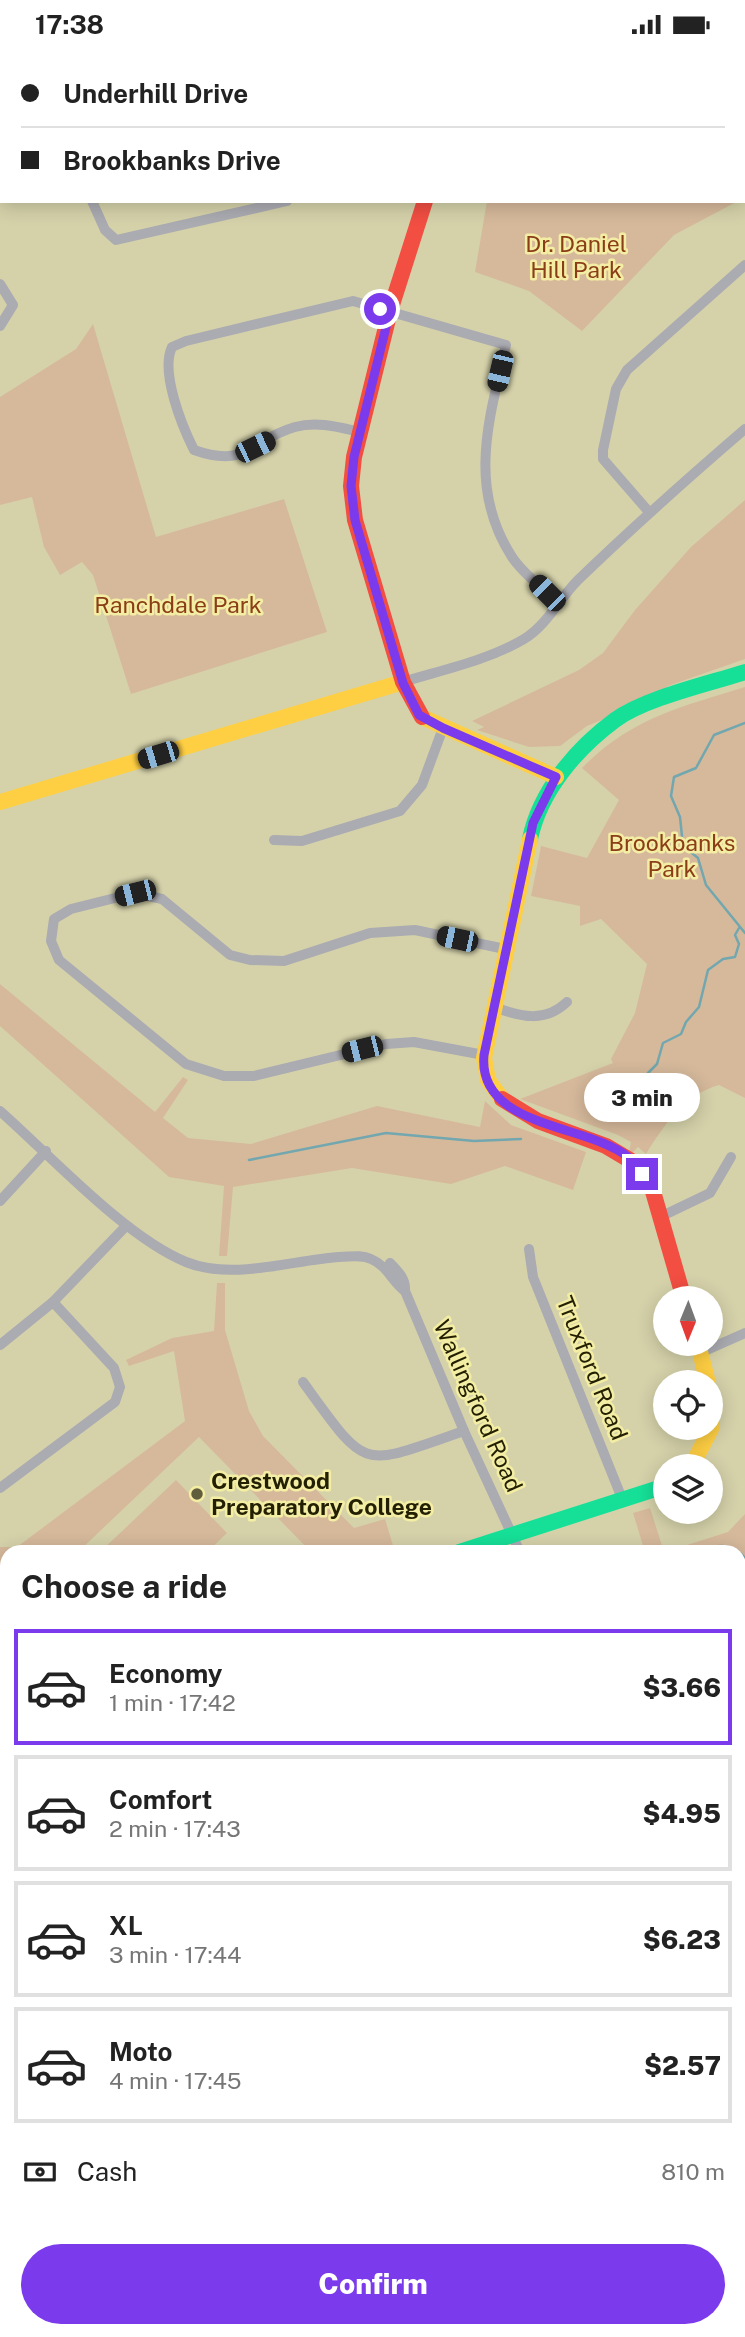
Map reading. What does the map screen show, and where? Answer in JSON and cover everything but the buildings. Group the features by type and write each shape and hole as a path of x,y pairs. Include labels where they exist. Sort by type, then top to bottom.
{"street":[{"path":"93,203 105,230 116,240 278,203"},
{"path":"424,203 390,311 351,471 355,520 403,683 419,715 556,777"},
{"path":"649,512 603,459 621,377 745,265"},
{"path":"0,284 13,305 0,326"},
{"path":"360,432 326,424 295,428 234,457 218,458 194,450 183,428 167,367 168,355 172,347 186,341 353,302 506,345 488,423 483,466 486,492 494,522 513,559 558,603"},
{"path":"0,802 403,683 523,640 541,627 558,603 649,512 745,429"},
{"path":"680,1286 652,1188 627,1156 513,1110 491,1087 484,1055 533,823 556,777 573,755 616,719 662,699 745,672"},
{"path":"274,840 302,841 400,811 422,785 443,728"},
{"path":"524,762 544,763 573,755"},
{"path":"484,1055 414,1042 362,1049 254,1076 224,1076 186,1064 59,960 51,941 54,919 71,909 135,893 162,899 230,955 250,960 284,961 370,933 415,930 505,949"},
{"path":"494,1007 543,1017 554,1013 568,1002"},
{"name":"Wallingford Road","path":"0,1111 126,1226 185,1262 207,1268 235,1269 330,1256 369,1258 391,1274 405,1291 464,1431 517,1545"},
{"path":"0,1201 46,1151"},
{"path":"660,1217 710,1193 731,1157"},
{"path":"0,1345 53,1302 126,1226"},
{"name":"Truxford Road","path":"529,1249 533,1277 623,1501"},
{"path":"0,1488 115,1402 120,1387 114,1368 53,1302"},
{"path":"723,1340 745,1333"},
{"path":"303,1382 345,1440 358,1452 378,1458 400,1454 464,1431"},
{"path":"483,1545 653,1490"}],"green space":[{"name":"Dr. Daniel Hill Park","path":"487,203 734,203 674,235 582,331 529,291 475,272"},
{"name":"Ranchdale Park","path":"93,324 156,537 284,499 327,632 131,694 93,575 82,562 60,575 44,547 32,497 0,505 0,397 76,349"},
{"path":"745,500 745,659 668,686 657,698 587,726 560,746 529,747 477,730 484,727 472,721 579,670 603,653 635,610 691,547"},
{"name":"Brookbanks Park","path":"745,687 745,1098 719,1085 695,1096 676,1112 646,1154 638,1147 628,1157 631,1142 618,1135 520,1099 613,1063 611,1059 635,1013 647,964 601,919 580,926 580,906 531,896 541,846 587,858 619,800 582,768 600,751 619,737 658,716"},
{"path":"0,984 155,1112 183,1077 188,1080 163,1118 188,1138 251,1144 377,1106 480,1127 485,1101 511,1125 586,1152 573,1190 505,1166 451,1184 352,1168 233,1187 227,1256 219,1256 224,1186 169,1177 0,1026"},
{"path":"217,1283 225,1283 225,1330 249,1411 263,1436 354,1528 385,1519 393,1545 304,1545 199,1437 85,1545 20,1545 185,1421 174,1351 129,1366 126,1360 172,1338 214,1331"},
{"path":"176,1480 227,1533 214,1545 107,1545"},
{"path":"650,1508 662,1545 643,1545 633,1513"},
{"path":"745,1514 745,1545 687,1545 728,1532"}],"waterway":[{"path":"745,723 714,735 696,768 674,777 671,796 680,817 683,846 698,858 706,885 745,933"},
{"path":"648,1073 657,1064 663,1043 681,1034 686,1022 699,1007 708,970 723,959 735,957 739,944 735,935 739,928"},
{"path":"249,1160 386,1133 474,1141 521,1139"}],"traffic: fast":[{"path":"530,839 542,804 562,772 587,744 615,720 660,698 745,672"},
{"path":"481,1545 653,1490"}],"traffic: slow":[{"path":"0,802 403,682"},
{"path":"422,717 556,777"},
{"path":"502,1099 488,1080 484,1058 530,839"},
{"path":"701,1356 705,1370"},
{"path":"698,1454 705,1440"}],"traffic: jam":[{"path":"422,717 403,682 355,520 351,486 354,457 390,311 424,203"},
{"path":"502,1099 538,1121 606,1146 633,1162 652,1188 680,1286"}],"place":[{"name":"Crestwood Preparatory College","path":"197,1494"}],"route":[{"path":"380,309 390,311 354,457 351,486 355,520 403,683 419,715 556,777 533,823 484,1055 485,1069 491,1087 513,1110 627,1156 642,1174"}]}
